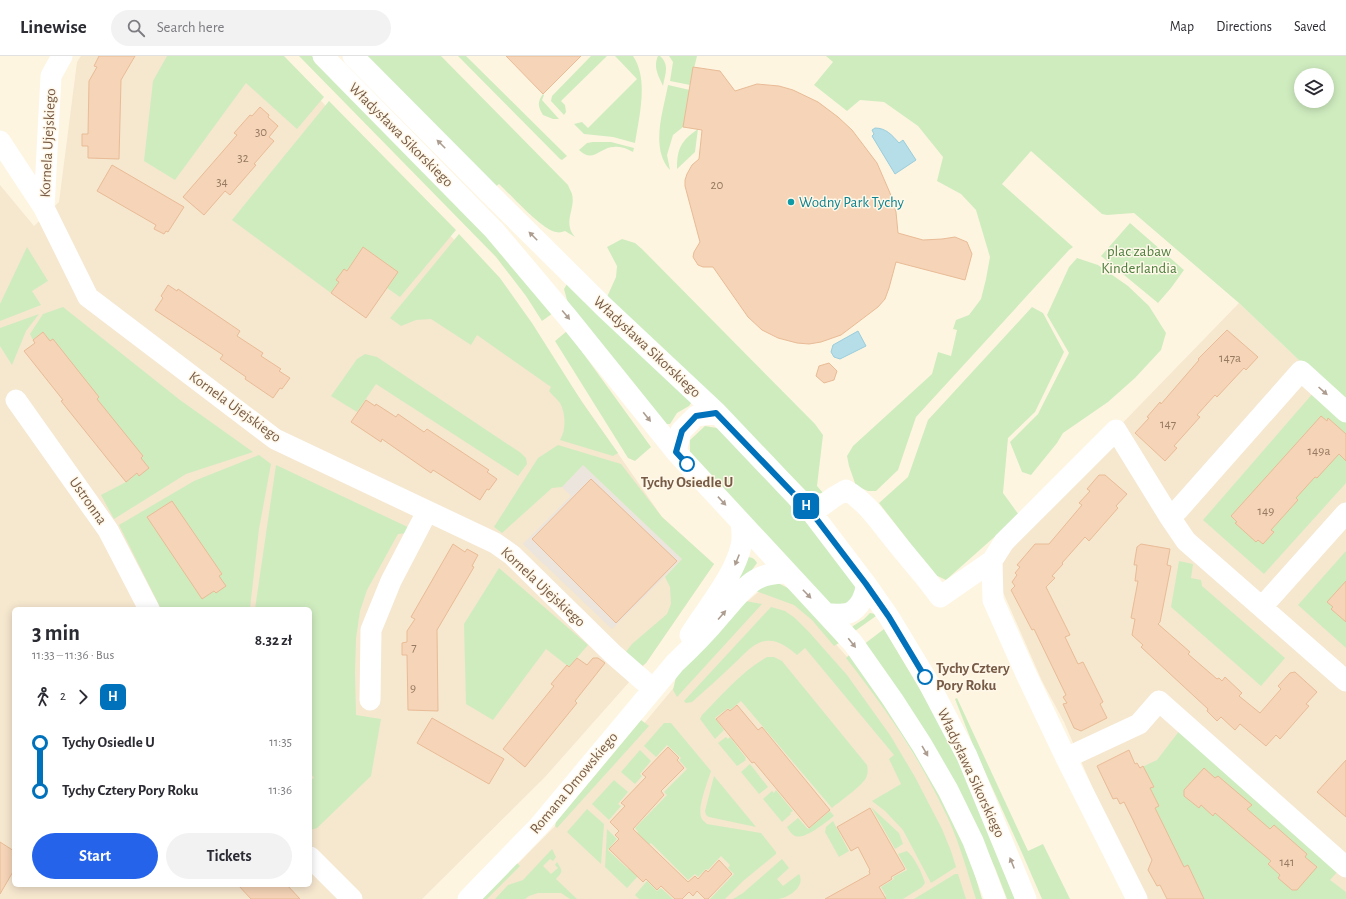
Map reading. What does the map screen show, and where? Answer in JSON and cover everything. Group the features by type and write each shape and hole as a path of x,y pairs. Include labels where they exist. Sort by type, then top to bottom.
{"street":[{"name":"Kornela Ujejskiego","path":"62,56 51,76 44,208 88,297 275,439 495,543 512,555 614,655 653,689"},
{"name":"Władysława Sikorskiego","path":"323,56 479,214 569,318 676,452 852,643 893,700 948,790 973,841 995,899"},
{"name":"Władysława Sikorskiego","path":"353,56 604,307 716,413 812,513 889,617 927,680 967,756 1026,899"},
{"path":"0,141 44,208"},
{"path":"1169,516 1178,510 1300,371 1346,412"},
{"name":"Ustronna","path":"16,400 108,530 148,607"},
{"path":"676,452 682,431 696,416 716,413"},
{"path":"812,513 846,490 855,495 868,507 929,581 940,597 992,561 1004,542 1116,430 1186,541 1346,681"},
{"path":"370,700 371,630 391,581 428,512"},
{"path":"1262,607 1346,513"},
{"name":"Romana Dmowskiego","path":"675,663 690,634 736,562 742,539 741,522"},
{"path":"992,561 993,600 1066,758 1137,899"},
{"name":"Romana Dmowskiego","path":"468,899 539,826 675,663 697,642 743,590 752,582 768,574 787,573"},
{"path":"826,614 842,614 856,608 865,594 866,584"},
{"path":"1066,758 1139,724 1159,701 1346,867"},
{"path":"312,859 352,899"}],"shaded area":[{"path":"81,56 278,56 511,299 662,517 714,564 646,663 545,777 422,899 0,899 0,185 34,226 59,202 77,62"},
{"path":"1239,303 1346,405 1346,899 1141,899 1064,722 1042,681 995,574 1009,540"},
{"path":"583,465 682,559 612,629 523,544 571,496 562,487"},
{"path":"762,589 800,604 849,659 886,710 933,786 965,850 980,899 483,899 561,820 742,606"}],"green space":[{"path":"167,56 284,56 324,97 297,129 246,83 175,180 144,161 153,81"},
{"path":"299,56 312,56 467,214 553,313 542,321 526,296 496,257"},
{"path":"366,56 441,56 568,185 573,200 569,221 571,231 575,237 565,231 558,232 550,230 535,219 499,184 495,187"},
{"path":"458,56 466,56 567,156 562,160 560,159"},
{"path":"591,56 607,56 561,101 565,105 566,112 564,115 551,101 552,96"},
{"path":"615,56 633,56 638,65 641,76 642,98 635,143 613,137 584,134 574,124 582,122 588,128 637,79"},
{"path":"658,56 663,59 666,66 663,86 656,67"},
{"path":"669,56 697,56 690,85 670,81 673,62"},
{"path":"826,56 1346,56 1346,405 1239,303 1134,213 1102,214 1031,151 1002,184 1073,247 916,417 898,470 876,491 868,491 856,486 847,456 853,446 932,374 938,352 951,356 957,330 953,329 956,320 969,315 981,299 990,257 976,210 961,194 937,181 943,157 918,126 884,102 860,100 847,111 814,85 833,62"},
{"path":"668,85 690,90 683,127 673,135 667,155 670,170 664,161 659,141 661,118"},
{"path":"543,94 542,100 559,119 553,119 543,115 539,104"},
{"path":"329,101 456,230 400,297 387,288 397,273 396,271 365,249 362,250 331,293 232,220"},
{"path":"698,129 695,152 677,169 679,150 681,146 688,137"},
{"path":"611,142 634,148 633,152 622,147 609,148 593,155 584,154 579,150 587,143"},
{"name":"plac zabaw Kinderlandia","path":"1130,223 1184,270 1158,303 1101,256"},
{"path":"459,234 500,278 532,323 582,402 618,453 613,456 560,440 564,427 564,417 560,403 549,391 551,387 477,335 471,345 431,319 416,320 401,326 390,318"},
{"path":"622,239 635,243 642,249 815,424 823,435 817,486 823,493 814,494 806,491 607,297 616,277 617,266 607,247"},
{"path":"27,247 48,281 32,291 41,305 0,321 0,304"},
{"path":"1077,258 1098,265 1128,286 1149,306 1166,333 1161,350 1135,378 1108,402 1063,433 1057,443 1031,475 1022,472 1010,442 1038,414 1069,353 1047,315 1069,267"},
{"path":"567,284 694,399 689,406 677,413 670,424 665,424 572,310 564,289"},
{"path":"63,307 180,400 253,452 186,474 114,519 101,495 126,482 137,473 139,476 141,458 53,339 50,341 43,332 33,340 30,334 43,314"},
{"path":"1032,307 1043,313 1064,352 1035,412 1008,438 1003,493 1019,515 946,580 931,573 879,503 908,477 928,420"},
{"path":"39,314 26,331 12,365 0,346 0,328"},
{"path":"567,331 651,447 635,461 628,458 555,341"},
{"path":"365,354 377,357 521,453 526,458 527,464 518,476 376,384 357,412 331,396 357,359"},
{"path":"1314,392 1346,421 1346,483 1264,574 1203,520"},
{"path":"705,426 723,429 805,516 857,586 853,599 845,608 832,606 690,454 690,440"},
{"path":"558,445 621,464 662,517 714,564 646,663 639,668 625,653 632,644 667,614 671,604 670,587 665,577 682,559 583,465 562,487 552,488 502,533 494,527 538,458"},
{"path":"259,455 271,464 259,529 250,607 160,607 119,525 194,481"},
{"path":"276,465 412,529 410,533 398,534 367,590 360,611 356,638 356,715 381,719 371,776 317,828 312,829 312,779 314,778 312,775 312,607 255,607"},
{"path":"1346,551 1346,648 1298,605"},
{"path":"747,557 753,558 757,563 743,582 735,574"},
{"path":"1179,561 1193,564 1191,578 1201,580 1202,586 1285,658 1261,686 1171,607"},
{"path":"499,568 588,645 569,667 546,649 493,720 466,704 464,624"},
{"path":"767,583 780,584 790,589 839,643 834,646 812,620 794,605 753,590"},
{"path":"740,600 762,604 677,697 673,690 676,677"},
{"path":"771,607 785,611 795,618 809,632 847,675 890,735 915,777 942,829 956,867 931,883 903,830 885,811 872,801 901,784 889,759 894,755 805,648 797,655 790,649 776,642 766,641 758,643 748,650 692,702 686,703 684,701"},
{"path":"870,613 875,614 876,616 855,631 852,628 853,626"},
{"path":"884,629 940,723 955,752 1015,899 1007,899 995,868 971,816 863,645"},
{"path":"849,655 881,699 935,784 968,851 982,899 976,899 953,830 933,788 899,730 846,658"},
{"path":"767,657 774,657 782,661 867,765 867,775 863,782 832,808 741,701 730,710 728,708 715,718 724,730 715,739 700,719 702,715 741,676"},
{"path":"957,698 1028,851 1043,844 1070,899 1042,899 975,750 955,699"},
{"path":"641,720 649,726 557,828 555,826 556,822"},
{"path":"664,723 671,723 711,771 701,802 700,809 702,819 707,824 761,833 776,852 776,854 743,881 725,899 710,899 734,874 728,868 730,865 721,856 708,870 706,869 698,877 695,874 688,880 651,843 645,849 633,837 638,832 635,828 667,795 664,792 687,769 679,760 681,758 667,745 656,757 644,746"},
{"path":"1180,730 1339,870 1330,880 1346,892 1346,899 1179,899 1140,768 1157,760"},
{"path":"726,737 728,739 730,737 746,758 746,760 737,766 718,743"},
{"path":"640,750 651,761 640,774 642,776 635,784 621,772"},
{"path":"750,764 768,787 759,794 741,772"},
{"path":"714,776 756,827 709,817 706,815 705,811"},
{"path":"614,780 628,792 618,804 621,806 609,820 592,804"},
{"path":"776,790 793,811 782,822 763,799 772,791 774,793"},
{"path":"871,807 899,833 903,844 895,849"},
{"path":"587,809 604,824 601,864 567,832"},
{"path":"830,811 834,816 810,833 799,837 795,836 787,827 798,818 808,829"},
{"path":"833,821 849,851 839,857 825,832 826,827"},
{"path":"607,829 617,839 608,850 628,869 630,867 638,876 627,888 605,867"},
{"path":"552,849 556,857 553,861 550,859 543,866 551,874 558,868 555,865 557,862 561,871 556,879 577,899 570,899 561,893 538,893 525,899 495,899 508,885 523,880"},
{"path":"907,851 918,866 925,883 922,887 903,899 882,899 886,896 881,887 894,879 893,877 907,870 898,854"},
{"path":"782,859 789,868 777,879 783,886 799,874 801,878 800,883 795,891 778,899 733,899 743,893"},
{"path":"517,863 520,866 487,899 482,899"},
{"path":"955,874 958,874 966,899 914,899"},
{"path":"647,881 657,891 661,888 673,899 639,899 635,895"}],"water":[{"path":"875,128 886,131 899,143 903,140 916,160 895,174 872,136 874,134 872,130"},
{"path":"858,331 866,346 840,359 834,357 831,352 833,345"}],"building":[{"path":"99,56 135,56 121,80 119,159 88,158 88,146 82,146 82,134 88,134 89,81 97,67 94,66"},
{"path":"506,56 581,56 543,94"},
{"name":"Wodny Park Tychy","path":"693,67 720,71 735,91 757,84 779,86 793,90 818,102 838,117 852,130 877,163 890,193 896,212 898,233 923,240 955,237 967,242 972,254 965,280 896,262 885,299 878,307 841,335 821,342 809,344 797,343 778,338 762,330 748,317 713,267 703,267 698,265 693,257 694,252 700,242 685,186 685,180 692,165 699,159 702,130 683,127"},
{"path":"260,107 278,126 269,137 274,141 254,164 256,165 230,195 225,191 204,215 183,197 237,135 234,133 250,115 252,116"},
{"path":"112,165 184,207 168,232 166,231 164,234 154,229 156,225 97,191"},
{"path":"363,247 398,272 366,318 331,293 339,282 336,280 344,269 347,271"},
{"path":"168,285 177,291 178,289 240,331 237,336 263,353 261,356 281,369 279,371 290,378 282,389 280,388 273,398 245,379 246,377 220,359 223,355 155,310 163,298 161,296"},
{"path":"1227,330 1258,357 1246,370 1244,368 1217,397 1215,395 1197,415 1200,417 1174,446 1177,448 1165,461 1135,433 1149,418 1147,417 1160,402 1161,404 1199,360 1198,359"},
{"path":"43,332 50,341 53,339 99,397 97,399 143,456 141,458 149,468 139,476 137,473 126,482 61,401 63,400 24,351 35,343 33,340"},
{"path":"829,363 837,371 834,380 824,383 816,376 819,366"},
{"path":"366,400 375,406 376,404 396,417 398,414 424,432 427,429 489,470 487,472 497,479 489,490 487,489 480,500 433,470 431,473 382,439 381,442 351,422"},
{"path":"1321,416 1327,421 1328,418 1346,434 1346,461 1339,454 1296,498 1298,500 1271,530 1274,532 1263,544 1258,540 1256,542 1235,523 1237,522 1231,516"},
{"path":"1099,475 1105,475 1127,494 1116,506 1118,508 1089,541 1085,537 1062,563 1063,564 1052,576 1055,578 1046,587 1070,635 1065,637 1078,664 1083,662 1103,702 1100,704 1107,718 1081,731 1074,728 1063,704 1067,703 1063,697 1066,695 1034,629 1032,630 1011,590 1015,586 1012,582 1017,575 1015,573 1020,567 1017,565 1035,544 1049,544 1082,505 1079,503 1090,491 1087,489"},
{"path":"591,479 677,561 616,623 532,539"},
{"path":"172,501 222,574 219,576 226,586 216,593 214,591 202,599 147,517"},
{"path":"453,544 465,552 467,549 478,555 472,566 474,567 437,630 438,711 408,710 407,655 402,655 402,643 407,642 407,631 415,619 411,617"},
{"path":"1141,544 1170,549 1167,565 1171,566 1160,622 1158,624 1190,652 1188,654 1217,679 1219,678 1222,681 1225,677 1242,693 1239,696 1260,713 1281,689 1278,686 1290,673 1295,672 1317,692 1306,704 1309,706 1280,739 1276,735 1266,746 1240,724 1235,730 1221,717 1217,721 1207,711 1208,709 1141,647 1143,645 1132,635 1135,619 1131,618 1138,581 1135,581 1137,565 1134,565 1137,547"},
{"path":"1346,581 1346,622 1331,609 1333,607 1327,602"},
{"path":"577,658 587,665 593,658 598,658 605,663 575,701 577,703 525,767 503,749 554,686 551,684 567,665 569,667"},
{"path":"737,705 758,730 762,727 830,810 809,828 716,719 728,709 730,711"},
{"path":"432,718 504,759 489,784 417,743"},
{"path":"668,747 679,758 677,760 684,768 661,791 664,795 633,829 688,882 695,876 698,879 706,870 708,872 719,860 732,874 708,899 705,899 697,891 693,896 689,892 682,899 675,899 661,886 657,890 646,879 643,882 609,849 619,839 615,835 619,831 610,822 625,806 621,803 646,777 642,774"},
{"path":"1129,750 1135,764 1137,763 1140,768 1143,766 1154,787 1150,788 1159,806 1155,808 1184,867 1188,865 1204,899 1167,899 1160,885 1157,886 1148,870 1152,860 1132,818 1124,802 1120,804 1117,798 1113,799 1097,766"},
{"path":"1346,760 1346,817 1317,792"},
{"path":"1204,768 1215,778 1218,776 1252,805 1247,809 1270,829 1274,825 1307,854 1305,857 1317,867 1297,890 1292,890 1278,878 1280,875 1268,864 1271,861 1215,813 1213,816 1201,805 1199,808 1184,796 1184,790"},
{"path":"870,808 905,869 891,877 892,879 879,887 886,899 825,899 870,874 870,870 858,847 851,851 837,827"},
{"path":"0,842 12,850 12,873 0,894"},
{"path":"240,887 289,887 300,899 251,899"}],"bus line":[{"name":"H","path":"687,464 676,452 682,431 696,416 716,413 812,513 889,617 925,677"}],"place":[{"name":"Wodny Park Tychy","path":"791,202"},
{"name":"Tychy Osiedle U","path":"687,464"},
{"name":"Tychy Cztery Pory Roku","path":"925,677"}]}
